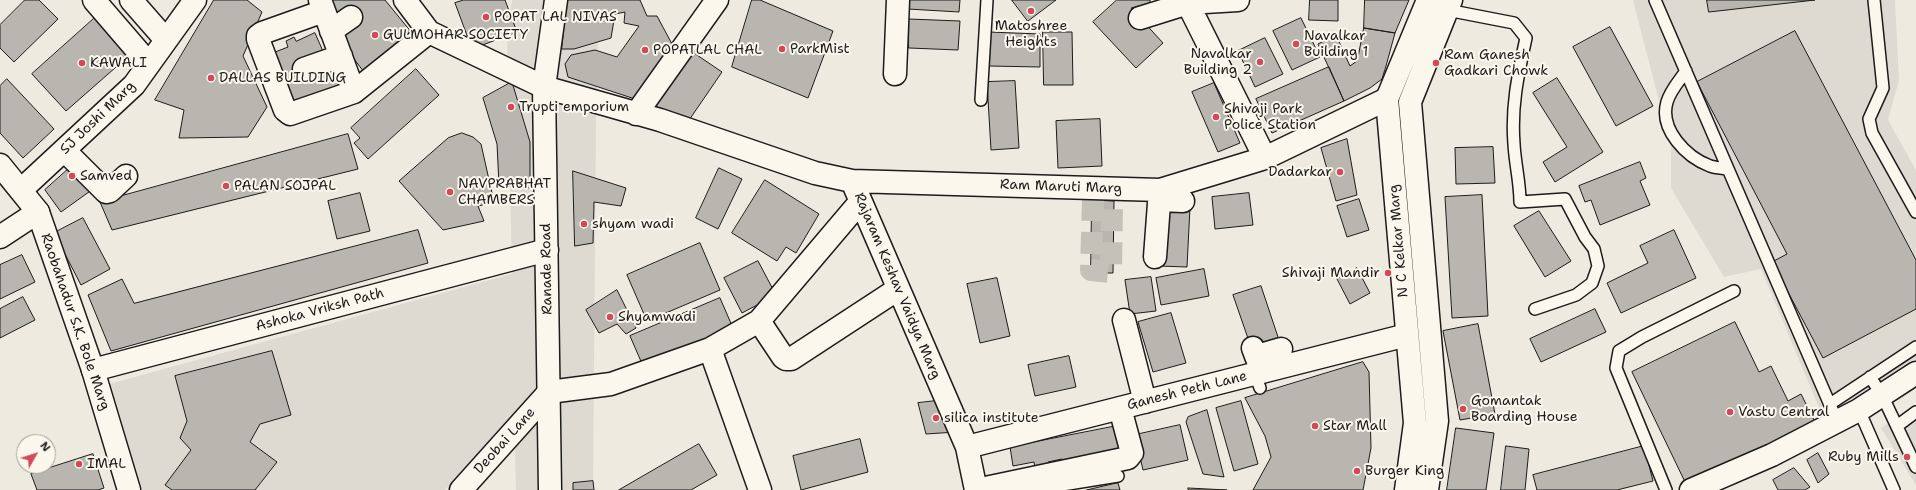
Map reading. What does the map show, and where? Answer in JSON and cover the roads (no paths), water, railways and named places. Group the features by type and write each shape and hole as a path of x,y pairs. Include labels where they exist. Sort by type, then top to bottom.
{"street":[{"path":"94,0 149,64"},
{"path":"131,0 166,40"},
{"name":"SJ Joshi Marg","path":"21,190 134,85 194,0"},
{"path":"354,92 322,5 262,33 258,39 285,110 290,114 354,92 429,32 405,0"},
{"name":"Ranade Road","path":"550,490 544,87 556,0"},
{"path":"636,114 717,0"},
{"path":"894,74 902,32 898,0"},
{"path":"1140,18 1187,2 1238,0"},
{"name":"N C Kelkar Marg","path":"1406,490 1415,423 1387,99 1428,0"},
{"path":"1187,2 1266,158"},
{"name":"N C Kelkar Marg","path":"1427,490 1437,421 1410,102 1449,5"},
{"path":"331,31 351,16"},
{"path":"130,42 150,22"},
{"name":"Rajaram Keshav Vaidya Marg","path":"429,32 544,87 636,114 815,173 852,181 966,447 976,490"},
{"path":"304,69 341,56"},
{"name":"Ram Maruti Marg","path":"852,181 1103,194 1160,195 1266,158 1387,99"},
{"path":"64,150 106,192 110,191 126,176"},
{"name":"Raobahadur S.K. Bole Marg","path":"0,165 38,212 93,370 129,490"},
{"path":"1155,257 1160,195 1182,201"},
{"path":"549,392 611,384 710,349 759,321 860,202"},
{"path":"0,238 38,212"},
{"name":"Ashoka Vriksh Path","path":"93,370 547,250"},
{"path":"759,321 783,357 786,359 791,359 898,289"},
{"path":"1124,320 1145,402"},
{"name":"Ganesh Peth Lane","path":"966,447 1145,402 1268,359 1407,335"},
{"path":"710,349 760,490"},
{"path":"1693,490 1772,455 1834,413 1859,410 1876,386 1912,375"},
{"name":"Deobai Lane","path":"461,490 549,392"},
{"path":"976,490 1128,458 1132,453 1120,408"}],"lane":[{"path":"981,100 987,0"},
{"path":"1655,0 1834,413 1876,386 1897,359 1916,347"},
{"path":"1874,0 1883,88 1869,119 1872,133 1916,212"},
{"path":"1449,5 1514,22 1526,38 1515,89 1513,116 1514,145 1520,184 1520,202 1565,198 1584,237 1594,249 1598,266 1592,283 1576,295 1535,309"},
{"path":"1686,71 1667,103 1665,116 1668,128 1688,153 1711,166 1728,169"},
{"path":"1666,490 1616,368 1619,351 1642,337 1734,291"},
{"path":"1897,359 1912,375"},
{"path":"1876,386 1916,467"},
{"path":"1859,410 1894,490"},
{"path":"1897,426 1916,412"},
{"path":"1032,490 1118,476"}],"tunnel":[{"path":"1093,199 1091,270 1111,272 1112,200"}],"place":[{"name":"Matoshree Heights","path":"1031,11"},
{"name":"POPAT LAL NIVAS","path":"486,17"},
{"name":"GULMOHAR SOCIETY","path":"375,35"},
{"name":"Navalkar Building 1","path":"1296,44"},
{"name":"ParkMist","path":"782,49"},
{"name":"POPATLAL CHAL","path":"645,50"},
{"name":"Navalkar Building 2","path":"1260,62"},
{"name":"KAWALI","path":"82,63"},
{"name":"Ram Ganesh Gadkari Chowk","path":"1436,63"},
{"name":"DALLAS BUILDING","path":"211,78"},
{"name":"Trupti emporium","path":"511,107"},
{"name":"Shivaji Park Police Station","path":"1216,117"},
{"name":"Dadarkar","path":"1340,172"},
{"name":"Samved","path":"72,176"},
{"name":"PALAN SOJPAL","path":"226,186"},
{"name":"NAVPRABHAT CHAMBERS","path":"450,192"},
{"name":"shyam wadi","path":"584,224"},
{"name":"Shivaji Mandir","path":"1388,273"},
{"name":"Shyamwadi","path":"610,317"},
{"name":"Gomantak Boarding House","path":"1463,409"},
{"name":"Vastu Central","path":"1730,412"},
{"name":"silica institute","path":"936,418"},
{"name":"Star Mall","path":"1315,426"},
{"name":"Ruby Mills","path":"1907,457"},
{"name":"IMAL","path":"79,464"},
{"name":"Burger King","path":"1357,471"}]}
